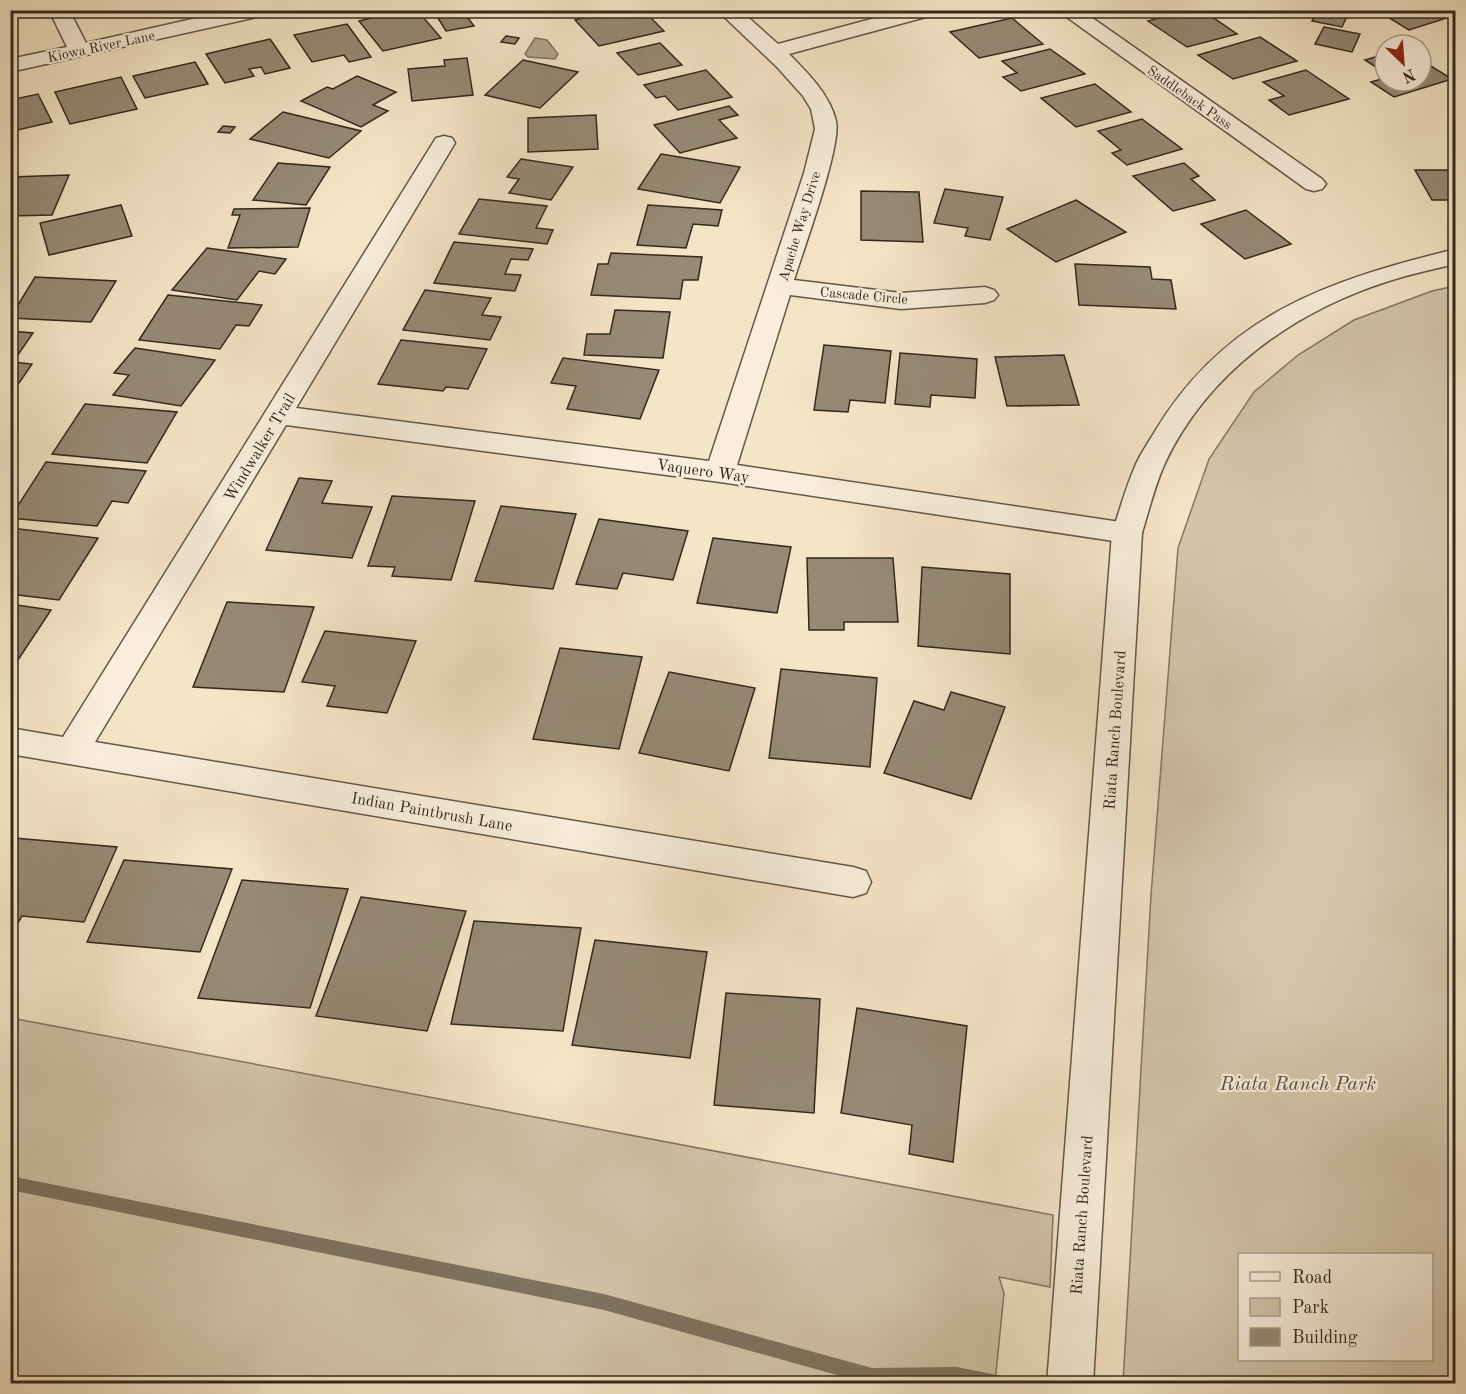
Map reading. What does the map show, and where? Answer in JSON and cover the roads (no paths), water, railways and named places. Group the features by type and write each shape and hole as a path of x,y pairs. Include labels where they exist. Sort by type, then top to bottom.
{"street":[{"path":"59,10 80,51"},
{"name":"Kiowa River Lane","path":"10,66 262,10"},
{"name":"Apache Way Drive","path":"720,472 816,173 826,124 820,105 773,52 727,10"},
{"path":"773,52 930,10"},
{"name":"Saddleback Pass","path":"1067,10 1314,184"},
{"name":"Windwalker Trail","path":"73,750 444,143"},
{"name":"Riata Ranch Boulevard","path":"1070,1383 1127,533 1150,464 1183,408 1223,363 1269,326 1326,297 1379,276 1455,256"},
{"name":"Cascade Circle","path":"780,286 901,301 985,295"},
{"name":"Vaquero Way","path":"278,415 720,472 1127,533"},
{"name":"Indian Paintbrush Lane","path":"10,741 853,882"}],"waterway":[{"path":"10,1183 604,1302 872,1376 957,1375 1002,1384"}],"park label":[{"name":"Riata Ranch Park","path":"1298,1083"}]}
